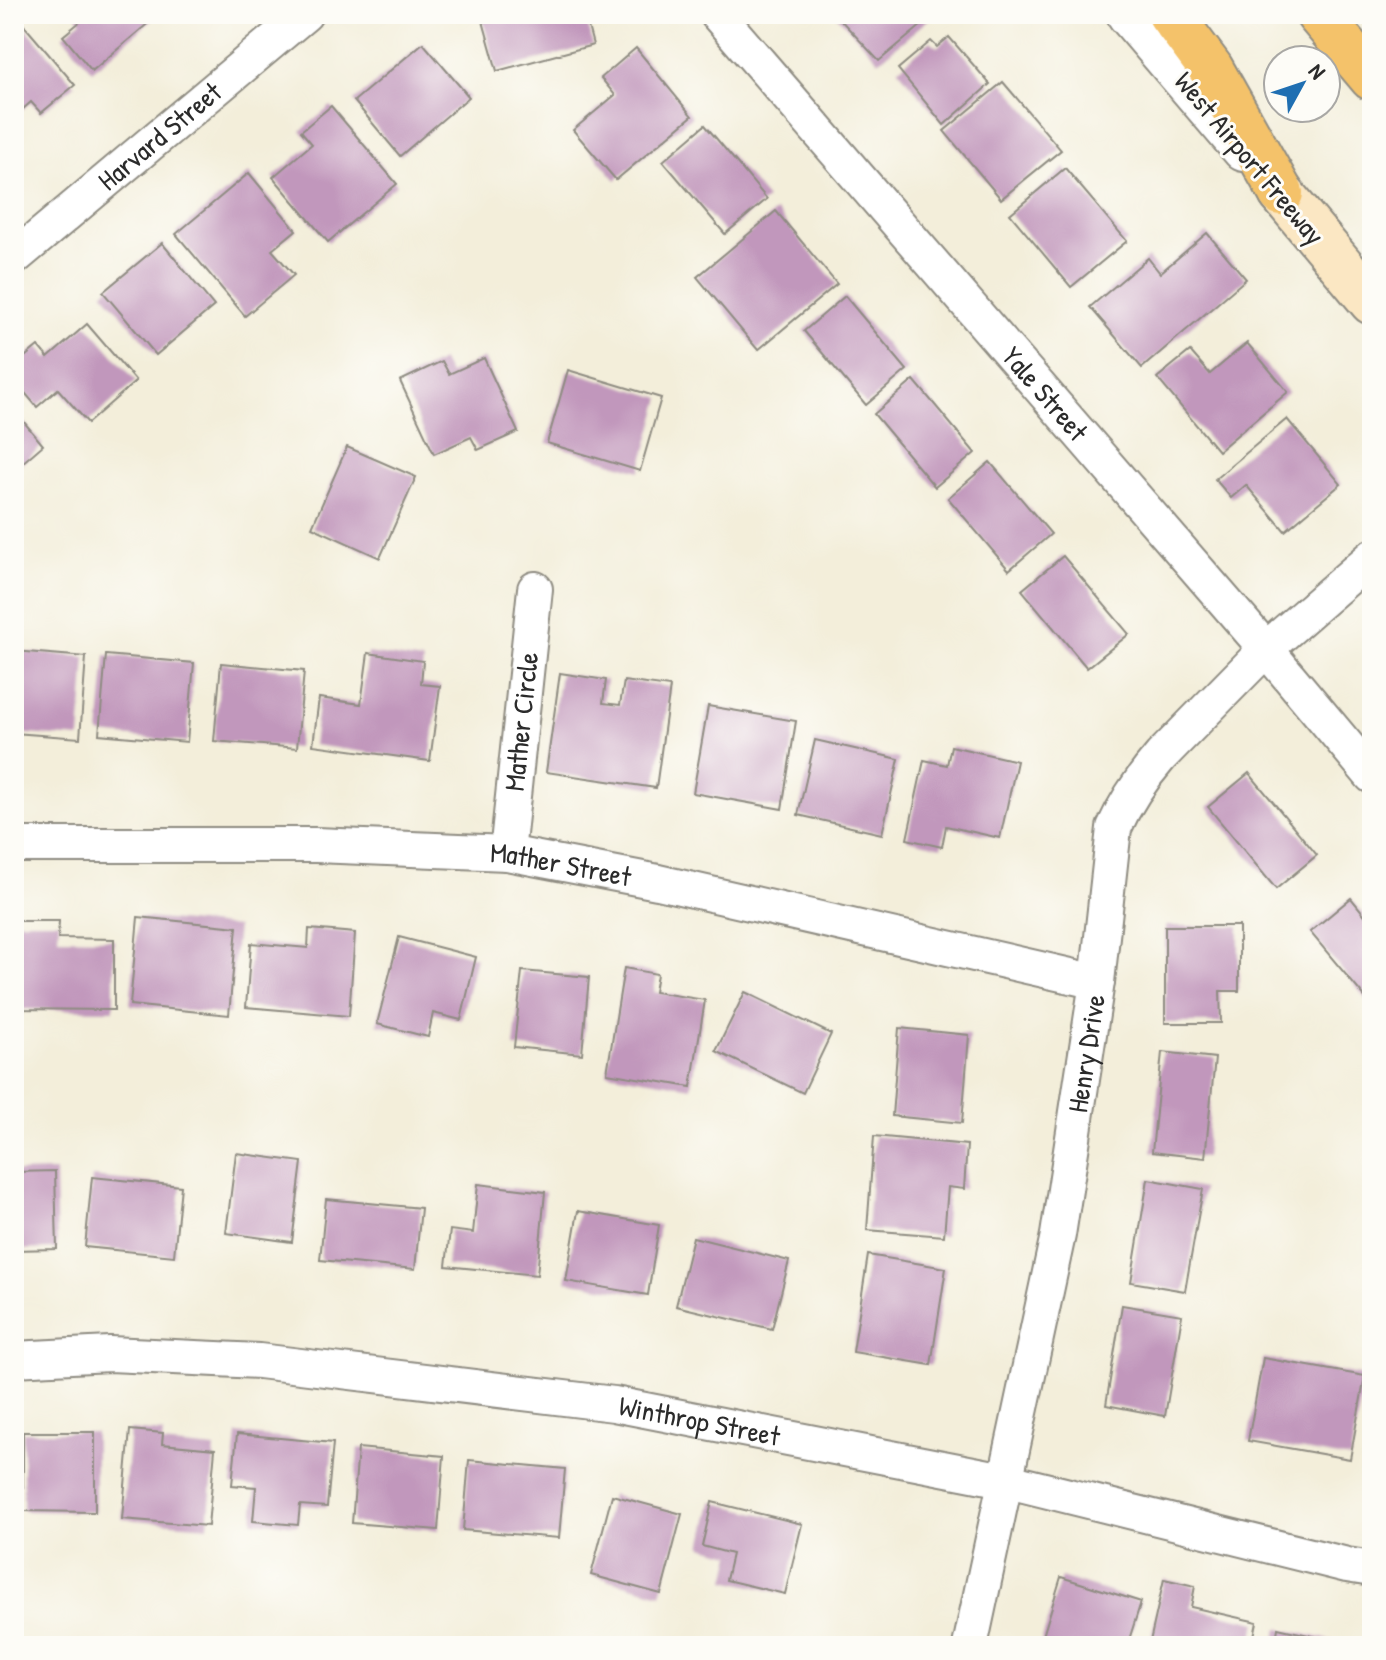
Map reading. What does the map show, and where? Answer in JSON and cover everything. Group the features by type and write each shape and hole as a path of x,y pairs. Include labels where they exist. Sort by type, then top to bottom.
{"highway":[{"path":"1170,14 1211,69 1281,193"},
{"path":"1318,14 1372,78"}],"main road":[{"name":"West Airport Freeway","path":"1281,193 1372,302"}],"street":[{"name":"Harvard Street","path":"14,258 305,14"},
{"name":"Yale Street","path":"717,14 1266,649 1372,776"},
{"name":"West Airport Freeway","path":"1128,14 1281,193"},
{"name":"Henry Drive","path":"970,1646 1058,1235 1097,982 1114,828 1122,809 1161,756 1266,649 1372,557"},
{"name":"Mather Circle","path":"507,853 535,589"},
{"name":"Mather Street","path":"14,845 316,845 507,853 658,882 1097,982"},
{"name":"Winthrop Street","path":"14,1359 110,1354 259,1361 598,1402 1004,1480 1372,1569"}],"building":[{"path":"75,14 159,14 92,71 63,36 81,21"},
{"path":"481,14 572,14 575,22 586,19 593,45 497,71"},
{"path":"835,14 935,14 879,61"},
{"path":"22,23 75,85 41,113 31,102 14,117 14,31"},
{"path":"949,37 990,84 944,125 898,69 931,41 937,47"},
{"path":"423,43 469,97 400,156 354,101"},
{"path":"636,48 692,116 616,180 573,130 615,95 601,78"},
{"path":"1003,82 1061,150 1001,199 944,131"},
{"path":"331,106 397,184 328,242 273,177 312,144 301,131"},
{"path":"705,125 767,199 725,234 663,161"},
{"path":"1065,168 1127,241 1071,287 1010,214"},
{"path":"249,173 296,230 272,250 294,275 245,316 176,234"},
{"path":"776,211 837,284 758,350 697,277"},
{"path":"1207,233 1246,279 1142,368 1090,307 1148,258 1160,273"},
{"path":"162,243 214,306 156,355 103,292"},
{"path":"845,296 907,370 866,405 804,331"},
{"path":"87,324 136,381 88,423 58,389 37,407 14,380 14,366 38,346 48,358"},
{"path":"1247,343 1288,392 1218,451 1157,378 1190,351 1210,374"},
{"path":"484,358 518,432 478,450 471,437 434,454 400,381 442,361 449,374"},
{"path":"568,370 661,398 640,471 547,443"},
{"path":"914,380 975,453 935,487 874,414"},
{"path":"14,410 43,445 14,470"},
{"path":"1287,419 1341,484 1285,531 1246,485 1231,498 1215,479"},
{"path":"347,447 416,477 380,558 312,527"},
{"path":"990,462 1051,534 1009,570 948,498"},
{"path":"1063,556 1129,634 1087,668 1022,590"},
{"path":"14,651 86,657 80,738 14,733"},
{"path":"368,653 423,661 421,684 440,686 430,761 313,745 319,698 361,704"},
{"path":"106,655 194,663 187,742 99,734"},
{"path":"221,663 304,671 297,748 214,741"},
{"path":"560,673 606,680 603,703 620,705 624,681 670,687 656,788 546,772"},
{"path":"708,706 796,721 782,809 693,793"},
{"path":"815,740 899,759 882,834 798,815"},
{"path":"951,746 1017,761 1000,838 946,826 942,847 907,839 924,760 947,765"},
{"path":"1249,773 1317,855 1276,889 1208,807"},
{"path":"1351,898 1372,924 1372,1006 1310,932"},
{"path":"138,917 237,927 229,1015 130,1005"},
{"path":"14,921 59,921 58,938 114,939 114,1010 14,1009"},
{"path":"1165,926 1239,926 1239,991 1220,991 1221,1023 1165,1023"},
{"path":"309,929 355,933 349,1016 246,1007 251,943 308,948"},
{"path":"399,937 476,957 461,1020 433,1013 428,1037 377,1024"},
{"path":"624,968 657,974 654,992 705,1000 691,1087 607,1073"},
{"path":"522,971 589,977 582,1054 514,1047"},
{"path":"745,992 831,1034 803,1093 716,1051"},
{"path":"899,1028 969,1035 962,1123 892,1116"},
{"path":"1162,1052 1215,1058 1205,1158 1152,1152"},
{"path":"874,1136 967,1145 964,1189 948,1187 944,1236 867,1230"},
{"path":"236,1153 302,1162 292,1242 226,1233"},
{"path":"55,1171 57,1249 14,1250 14,1172"},
{"path":"92,1177 181,1186 174,1256 85,1247"},
{"path":"1148,1179 1203,1189 1185,1291 1131,1282"},
{"path":"478,1184 545,1192 537,1275 446,1266 450,1230 473,1233"},
{"path":"326,1199 421,1208 415,1269 320,1260"},
{"path":"578,1211 659,1225 648,1295 566,1281"},
{"path":"693,1237 789,1261 772,1329 676,1306"},
{"path":"868,1255 946,1268 931,1365 853,1352"},
{"path":"1122,1305 1182,1315 1165,1416 1106,1405"},
{"path":"1263,1358 1365,1376 1350,1459 1248,1441"},
{"path":"130,1430 163,1433 162,1444 215,1449 208,1526 122,1519"},
{"path":"23,1432 95,1432 95,1512 23,1511"},
{"path":"237,1434 333,1443 327,1507 300,1505 298,1525 253,1521 256,1487 232,1485"},
{"path":"358,1448 444,1456 438,1530 352,1523"},
{"path":"469,1460 565,1469 559,1538 463,1530"},
{"path":"612,1495 682,1514 661,1594 591,1575"},
{"path":"712,1502 802,1524 785,1594 726,1580 732,1554 702,1546"},
{"path":"1061,1577 1141,1602 1127,1646 1040,1646"},
{"path":"1164,1579 1195,1586 1191,1607 1257,1622 1252,1646 1149,1646"},
{"path":"1278,1628 1352,1645 1352,1646 1275,1646"}]}
